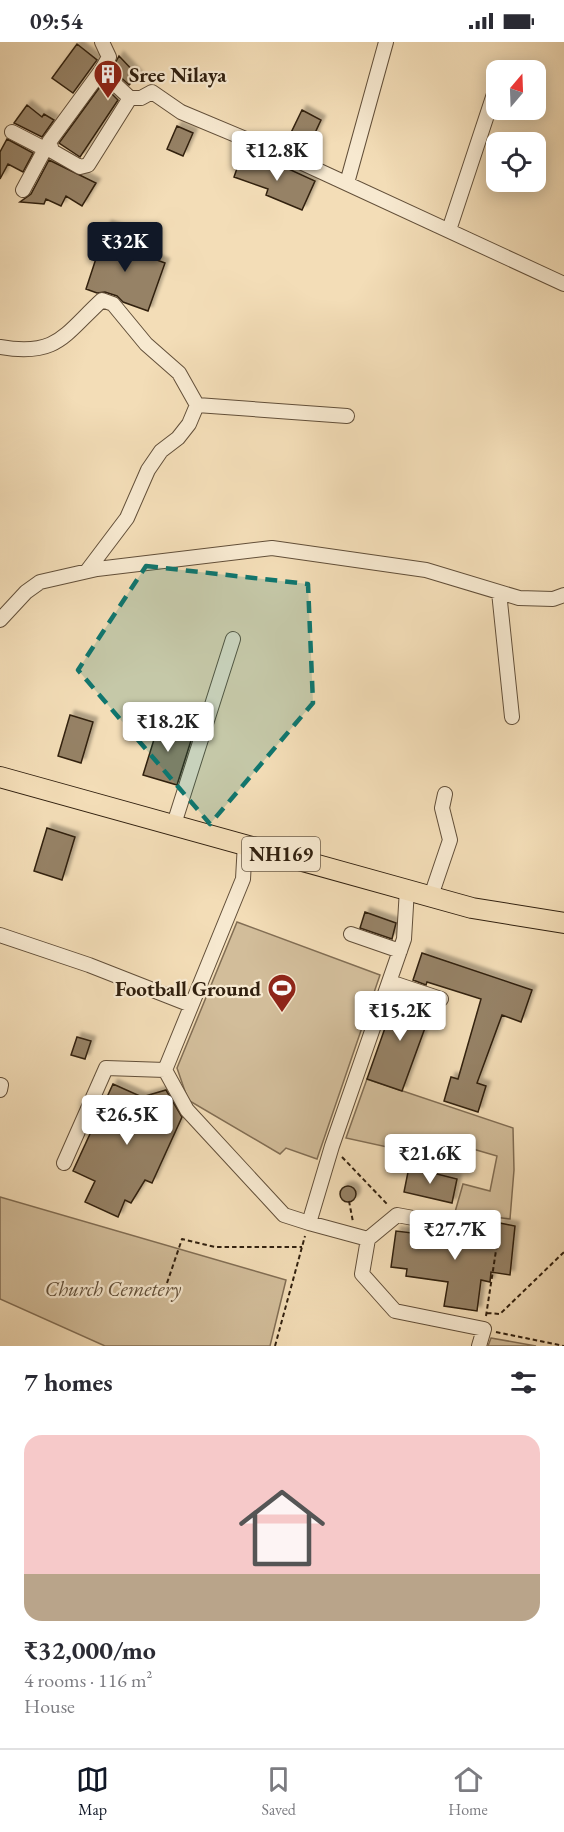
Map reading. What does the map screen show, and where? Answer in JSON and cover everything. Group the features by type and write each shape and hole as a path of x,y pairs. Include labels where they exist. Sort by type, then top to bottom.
{"highway":[{"name":"NH169","path":"0,777 245,843 472,908 564,923"}],"street":[{"path":"23,190 48,148 49,142 109,57 102,42"},
{"path":"347,183 386,42"},
{"path":"101,71 130,98 141,98 152,92 181,112 347,183 564,284"},
{"path":"12,132 48,148 80,167 88,165 130,98"},
{"path":"449,230 486,118"},
{"path":"0,347 42,350 57,342 102,300 113,304 146,344 179,373 197,405"},
{"path":"197,405 347,416"},
{"path":"87,571 127,518 154,461 189,424 197,405"},
{"path":"0,620 26,592 40,582 87,571 272,548 426,570 519,598 553,598 564,595"},
{"path":"499,592 512,717"},
{"path":"174,824 233,639"},
{"path":"431,896 450,840 442,808 445,794"},
{"path":"165,1070 243,879 245,843"},
{"path":"309,1223 332,1146 404,939 407,890"},
{"path":"351,934 400,951"},
{"path":"0,935 89,965 191,1005"},
{"path":"390,982 441,999"},
{"path":"64,1163 106,1068 165,1070"},
{"path":"165,1070 188,1110 284,1215 362,1237 397,1215 491,1231"},
{"path":"362,1237 362,1274 395,1311 484,1329 479,1346"}],"path":[{"path":"332,1146 397,1215"},
{"path":"350,1201 362,1237"},
{"path":"275,1346 309,1223"},
{"path":"491,1231 489,1243 497,1244 484,1329 564,1346"},
{"path":"167,1283 182,1239 215,1247 302,1247"},
{"path":"487,1312 500,1314 564,1252"}],"highlighted area":[{"path":"146,566 308,584 313,703 210,824 78,670"}],"green space":[{"name":"Football Ground","path":"237,922 380,975 317,1159 286,1148 280,1154 188,1100 177,1068"},
{"path":"367,1079 513,1128 514,1170 510,1219 455,1212 463,1184 490,1191 497,1156 466,1147 460,1163 346,1138"},
{"name":"Church Cemetery","path":"0,1197 286,1280 270,1346 105,1346 0,1299"},
{"path":"491,1338 536,1346 488,1346"}],"building":[{"path":"77,44 97,60 73,93 52,78"},
{"path":"119,56 138,76 129,85 112,69"},
{"path":"102,84 118,100 80,157 59,143"},
{"path":"27,105 42,117 44,114 54,120 42,137 14,123"},
{"path":"302,110 321,120 307,150 287,141"},
{"path":"177,126 193,133 183,156 167,149"},
{"path":"7,139 33,153 23,172 8,164 0,179 0,152"},
{"path":"241,157 277,171 280,165 315,181 302,210 266,195 268,189 234,177"},
{"path":"49,160 96,183 82,206 66,196 61,206 46,199 44,204 20,202 31,194"},
{"path":"107,225 119,229 114,244 165,263 148,311 123,302 117,296 86,289"},
{"path":"70,715 93,722 81,763 58,756"},
{"path":"160,720 194,731 177,785 143,775"},
{"path":"47,828 75,837 62,880 34,871"},
{"path":"365,912 396,923 392,939 360,928"},
{"path":"422,953 532,990 521,1022 502,1015 477,1083 486,1086 478,1112 444,1101 451,1077 458,1079 481,999 427,982 426,985 413,980"},
{"path":"397,994 433,1006 402,1091 367,1079"},
{"path":"77,1037 91,1041 85,1059 71,1055"},
{"path":"113,1084 142,1097 166,1090 182,1117 152,1183 145,1180 131,1203 125,1200 118,1217 85,1202 95,1181 73,1171"},
{"path":"409,1167 457,1179 452,1203 404,1192"},
{"path":"348,1186 354,1188 356,1194 354,1200 348,1202 342,1200 340,1194 342,1188"},
{"path":"500,1223 515,1226 510,1275 491,1272 490,1282 481,1280 477,1311 444,1306 448,1282 406,1276 407,1269 391,1267 396,1231 412,1233 413,1229 497,1241"}],"place":[{"name":"Sree Nilaya","path":"108,100"},
{"name":"Football Ground","path":"282,1014"}]}
